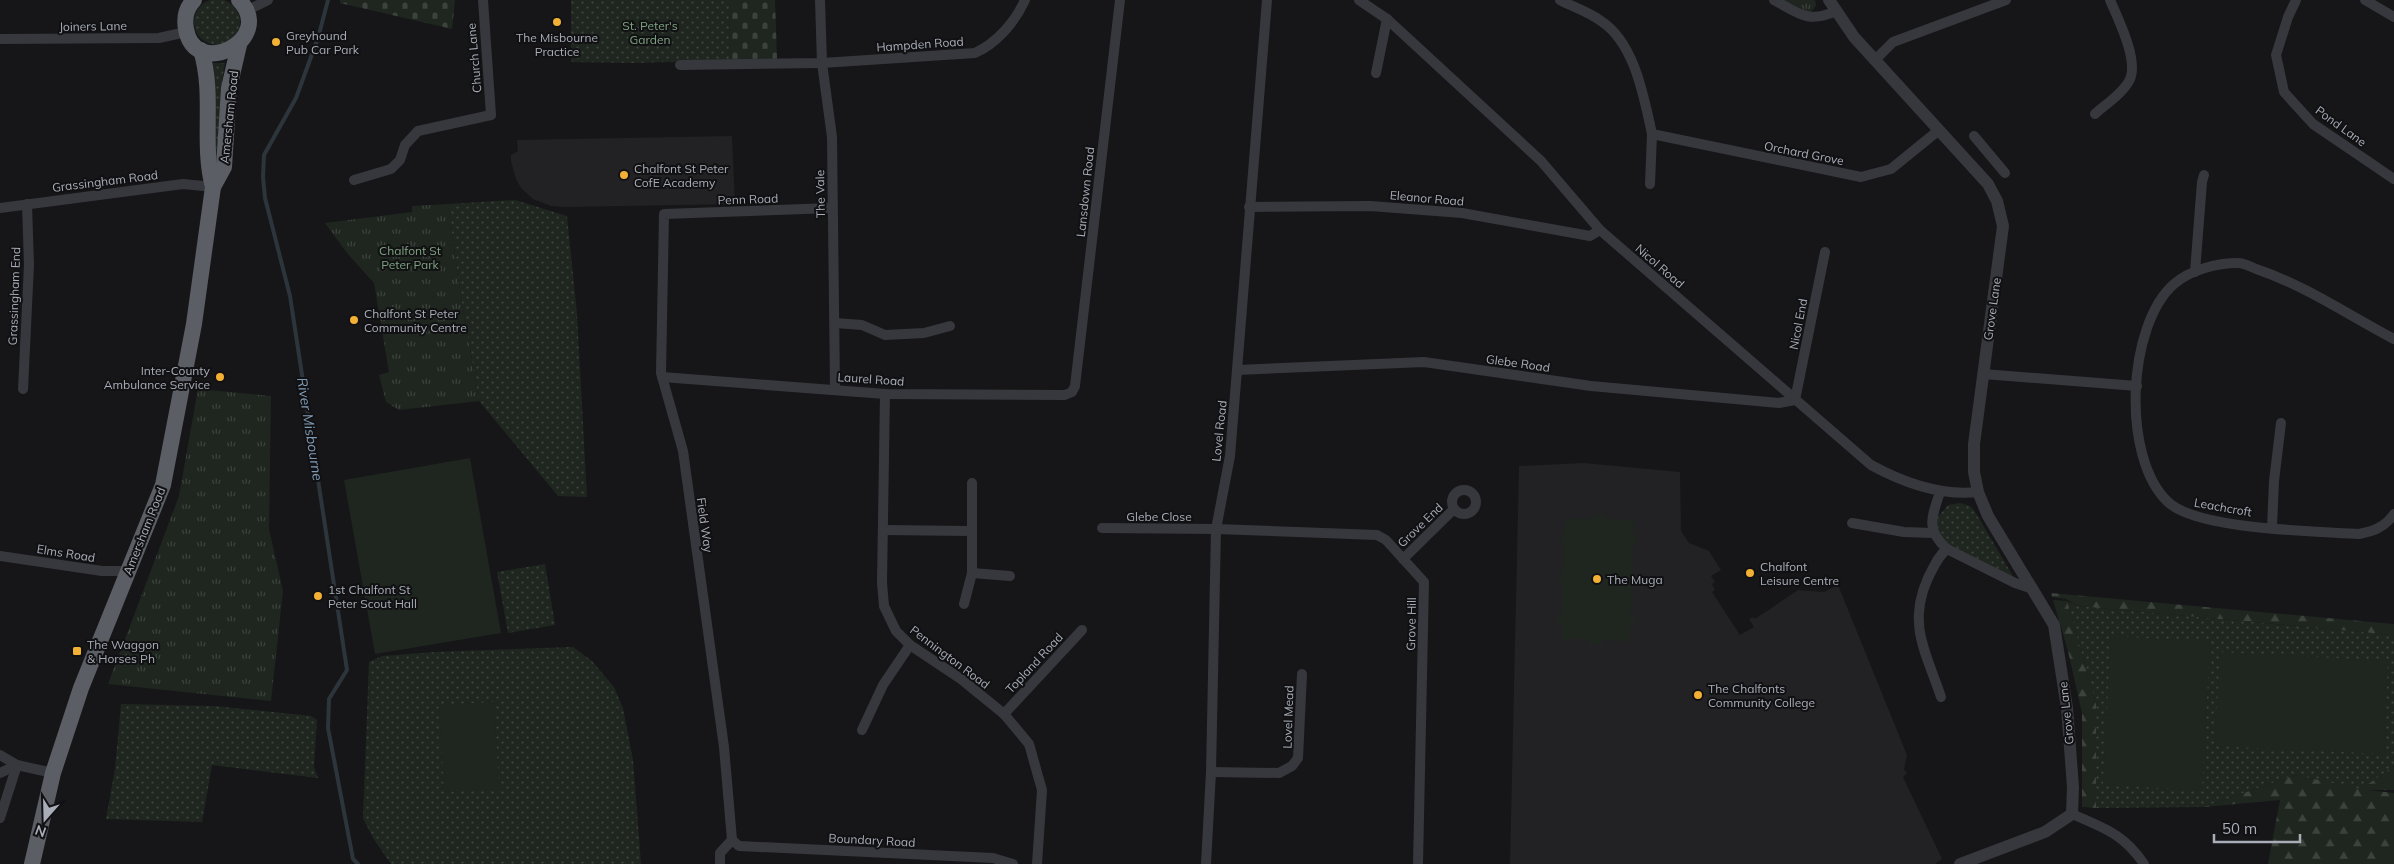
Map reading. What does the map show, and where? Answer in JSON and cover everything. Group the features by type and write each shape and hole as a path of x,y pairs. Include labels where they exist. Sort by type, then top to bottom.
{"highway":[{"path":"194,0 186,12 184,22 186,32 195,46 201,50 221,53 238,44"},
{"name":"Amersham Road","path":"32,864 53,773 81,688 163,485 194,324 213,187 224,167 229,88 238,44 247,29 242,5"},
{"name":"Amersham Road","path":"201,50 208,79 207,166 213,187"}],"street":[{"path":"242,5 268,0"},
{"name":"Church Lane","path":"354,180 391,169 400,160 405,145 418,130 491,115 483,0"},
{"name":"The Vale","path":"820,0 822,63 832,137 835,323 834,389"},
{"name":"Hampden Road","path":"680,65 822,63 975,53 985,49 1005,31 1025,0"},
{"name":"Lansdown Road","path":"1075,386 1120,0"},
{"name":"Lovel Road","path":"1206,864 1211,772 1216,529 1230,456 1267,0"},
{"name":"Nicol Road","path":"1359,0 1387,19 1541,161 1600,230 1871,465 1887,474 1940,492 1961,494 1978,492"},
{"path":"1560,0 1602,21 1618,37 1640,80 1652,134 1650,184"},
{"path":"1774,0 1813,18 1832,6"},
{"path":"1876,59 1894,42 2006,0"},
{"path":"2095,114 2124,87 2132,73 2129,50 2110,0"},
{"name":"Pond Lane","path":"2296,0 2288,17 2276,55 2284,92 2313,124 2394,178"},
{"path":"2365,0 2394,17"},
{"name":"Grove Lane","path":"1832,6 1854,37 1972,165 1988,184 1997,201 2003,226 1974,444 1974,472 1978,492 1988,516 2005,547 2054,625 2067,708 2073,787 2072,814"},
{"path":"1376,74 1387,19"},
{"name":"Joiners Lane","path":"0,39 159,38 186,32"},
{"name":"Orchard Grove","path":"1652,134 1861,177 1891,169 1939,130"},
{"path":"1974,136 1984,152 2005,173"},
{"path":"1972,165 1984,152"},
{"path":"2195,272 2204,175"},
{"name":"Grassingham Road","path":"0,208 183,184 213,187"},
{"name":"Grassingham End","path":"23,389 28,265 27,204"},
{"name":"Eleanor Road","path":"1249,207 1370,206 1462,213 1590,236 1600,230"},
{"name":"Penn Road","path":"664,214 832,208"},
{"name":"Field Way","path":"664,214 662,377 683,452 724,747 732,840"},
{"name":"Nicol End","path":"1795,400 1825,252"},
{"name":"Leachcroft","path":"2392,521 2375,531 2359,534 2272,527 2204,519 2190,515 2167,502 2151,477 2141,453 2135,411 2142,341 2155,312 2174,284 2195,272 2213,266 2239,263 2271,274 2394,339"},
{"path":"835,323 862,325 885,335 924,333 950,326"},
{"name":"Glebe Road","path":"1237,370 1424,362 1590,386 1779,403 1795,400"},
{"path":"1983,374 2137,386"},
{"name":"Laurel Road","path":"662,377 885,394 1065,395 1072,392 1075,386"},
{"name":"Pennington Road","path":"885,394 882,583 884,606 896,631 910,645 961,680 1004,714 1029,744 1042,790 1037,864"},
{"path":"2272,527 2274,481 2281,422"},
{"path":"964,604 972,573 970,531 972,484"},
{"path":"1940,492 1932,518 1933,533 1947,549 2015,584 2033,589"},
{"name":"Grove End","path":"1403,559 1454,510"},
{"path":"1852,524 1904,532 1933,533"},
{"name":"Glebe Close","path":"1102,528 1216,529"},
{"name":"Grove Hill","path":"1216,529 1377,535 1386,540 1424,582 1418,864"},
{"path":"883,530 970,531"},
{"path":"1941,697 1919,633 1917,616 1920,596 1939,556 1947,549"},
{"name":"Elms Road","path":"0,556 102,571 128,570"},
{"path":"972,573 1010,576"},
{"name":"Topland Road","path":"1004,714 1082,630"},
{"path":"862,730 883,685 910,645"},
{"name":"Lovel Mead","path":"1211,772 1280,773 1292,766 1298,758 1302,674"},
{"path":"0,755 17,765 53,773"},
{"path":"0,772 17,765"},
{"path":"0,818 17,765"},
{"path":"1960,864 2045,832 2072,814 2117,834 2135,851 2144,864"},
{"path":"720,864 720,853 732,840"},
{"name":"Boundary Road","path":"732,840 739,846 993,858 1013,864"}],"shaded area":[{"name":"Chalfont St Peter CofE Academy","path":"732,136 735,204 551,206 533,199 521,188 516,179 511,161 511,155 518,151 517,140"},
{"name":"The Chalfonts Community College","path":"1584,463 1680,472 1681,531 1689,543 1709,551 1721,570 1711,576 1715,582 1712,584 1715,590 1712,592 1740,635 1754,627 1749,619 1754,617 1755,619 1798,590 1824,592 1838,585 1907,755 1904,769 1907,773 1903,777 1942,859 1935,864 1510,864 1519,466"}],"green space":[{"path":"213,-1 221,-1 230,3 236,9 240,22 236,35 230,41 221,45 213,45 204,41 198,35 194,26 194,18 198,9 204,3"},
{"path":"340,0 455,0 452,29 340,3"},
{"name":"St. Peter's Garden","path":"571,0 729,0 730,60 635,63 571,62"},
{"path":"729,0 775,0 777,59 730,60"},
{"path":"1783,0 1815,0 1816,5 1813,10 1808,12"},
{"path":"213,63 225,63 216,168"},
{"path":"515,200 567,216 577,314 587,497 558,496 479,401 460,291 448,204"},
{"name":"Chalfont St Peter Park","path":"448,204 460,291 479,401 399,410 386,402 379,375 389,372 374,283 347,253 325,223 412,212 412,206"},
{"path":"198,389 271,396 269,529 283,591 271,701 108,684 179,496"},
{"path":"470,458 501,633 375,654 344,480"},
{"path":"1960,503 1970,506 1974,510 2013,576 1997,571 1975,560 1954,548 1941,537 1938,531 1937,518 1948,505"},
{"name":"The Muga","path":"1593,515 1605,516 1605,519 1634,520 1633,536 1637,537 1636,543 1633,544 1632,576 1636,577 1635,584 1632,584 1631,617 1634,617 1634,623 1631,624 1630,641 1603,640 1603,644 1589,644 1589,639 1562,639 1562,623 1557,622 1557,615 1562,614 1563,582 1559,582 1559,574 1563,574 1564,542 1561,542 1561,534 1565,534 1565,518 1593,519"},
{"path":"545,564 555,625 508,633 497,572"},
{"path":"2051,593 2394,624 2394,635 2078,606 2066,599 2052,597"},
{"path":"2053,600 2067,601 2096,704 2096,808 2082,807 2082,713 2068,651"},
{"path":"2067,601 2078,606 2394,635 2394,766 2361,790 2295,775 2204,807 2096,808 2096,704"},
{"path":"2111,636 2210,642 2202,790 2103,785"},
{"path":"573,647 592,661 614,687 623,708 633,760 641,864 391,864 373,838 363,818 369,662 382,656 435,652"},
{"path":"2220,652 2388,661 2384,754 2215,746"},
{"path":"494,702 499,789 444,792 439,705"},
{"path":"121,704 214,706 311,716 317,720 314,767 318,778 212,765 202,822 106,819 115,769"},
{"path":"2394,766 2394,790 2367,790 2394,793 2394,864 2268,864 2280,800 2204,807 2295,775 2361,789"}],"waterway":[{"name":"River Misbourne","path":"328,0 318,38 296,98 264,155 263,177 265,198 290,296 347,670 329,699 328,728 353,859 358,864"}],"place":[{"name":"The Misbourne Practice","path":"557,22"},
{"name":"Greyhound Pub Car Park","path":"276,42"},
{"name":"Chalfont St Peter CofE Academy","path":"624,175"},
{"name":"Chalfont St Peter Community Centre","path":"354,320"},
{"name":"Inter-County Ambulance Service","path":"220,377"},
{"name":"Chalfont Leisure Centre","path":"1750,573"},
{"name":"The Muga","path":"1597,579"},
{"name":"1st Chalfont St Peter Scout Hall","path":"318,596"},
{"name":"The Waggon & Horses Ph","path":"77,651"},
{"name":"The Chalfonts Community College","path":"1698,695"}]}
